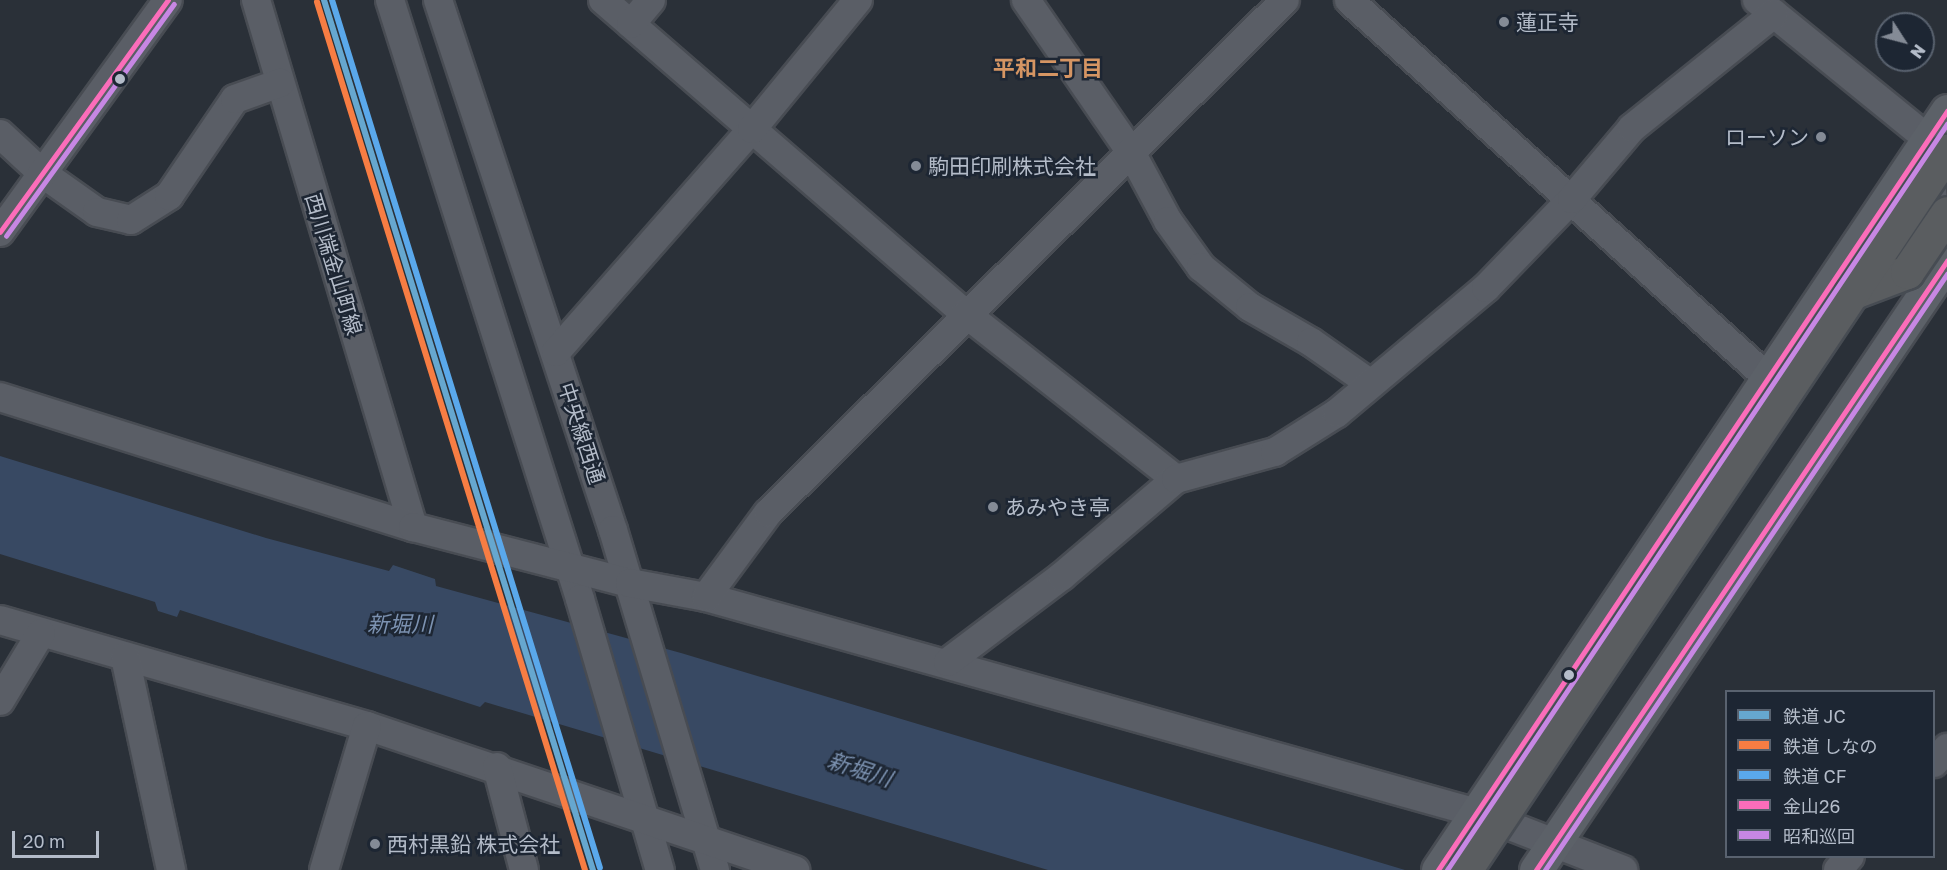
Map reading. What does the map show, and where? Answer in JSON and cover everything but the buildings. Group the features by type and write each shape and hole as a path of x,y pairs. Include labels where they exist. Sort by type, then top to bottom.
{"highway":[{"path":"1447,869 1851,293 1938,145"},
{"path":"1851,293 1907,272 1947,213"}],"main road":[{"path":"1447,869 1477,813 1768,378 1938,145 1947,111"},
{"path":"1536,870 1944,273"}],"street":[{"path":"0,232 168,0"},
{"name":"西川端金山町線","path":"256,0 413,527"},
{"path":"390,0 580,599 660,870"},
{"name":"中央線西通","path":"438,0 556,352 630,583 715,870"},
{"path":"603,0 966,314 1176,479"},
{"path":"631,24 651,0"},
{"path":"556,352 752,129 858,0"},
{"path":"1026,0 1131,152 1168,221 1201,267 1250,307 1311,342 1371,384"},
{"path":"706,597 768,513 1285,0"},
{"path":"1349,0 1768,378"},
{"path":"948,662 1062,576 1176,479 1275,452 1337,413 1486,288 1572,199 1632,128 1764,4 1938,145 1944,273"},
{"path":"0,134 42,173 97,212 131,220 169,196 235,99 280,83"},
{"path":"0,397 413,527 630,583 706,597 948,662 1477,813 1623,870"},
{"path":"0,620 367,726 497,767 706,842 795,870"},
{"path":"0,701 42,633"},
{"path":"125,657 171,870"},
{"path":"324,870 367,726"},
{"path":"1935,762 1947,748"},
{"path":"497,767 524,870"},
{"path":"1838,870 1848,858"}],"water":[{"name":"新堀川","path":"0,456 266,538 389,571 393,565 435,579 436,586 681,653 1405,870 1048,870 485,702 480,707 180,610 177,617 158,611 155,602 0,554"}],"rail line":[{"name":"JC","path":"324,0 593,870"},
{"name":"CF","path":"332,0 600,868"},
{"name":"しなの","path":"317,2 585,870"}],"transit line":[{"name":"金山26","path":"0,232 168,0"},
{"name":"昭和巡回","path":"6,236 174,4"},
{"name":"金山26","path":"1438,870 1947,111"},
{"name":"昭和巡回","path":"1447,870 1947,124"},
{"name":"金山26","path":"1536,870 1947,261"},
{"name":"昭和巡回","path":"1545,870 1947,274"}],"place":[{"name":"蓮正寺","path":"1504,22"},
{"name":"ローソン","path":"1821,137"},
{"name":"駒田印刷株式会社","path":"916,166"},
{"name":"あみやき亭","path":"993,507"},
{"name":"西村黒鉛 株式会社","path":"375,844"}],"district":[{"name":"平和二丁目","path":"1048,68"}]}
